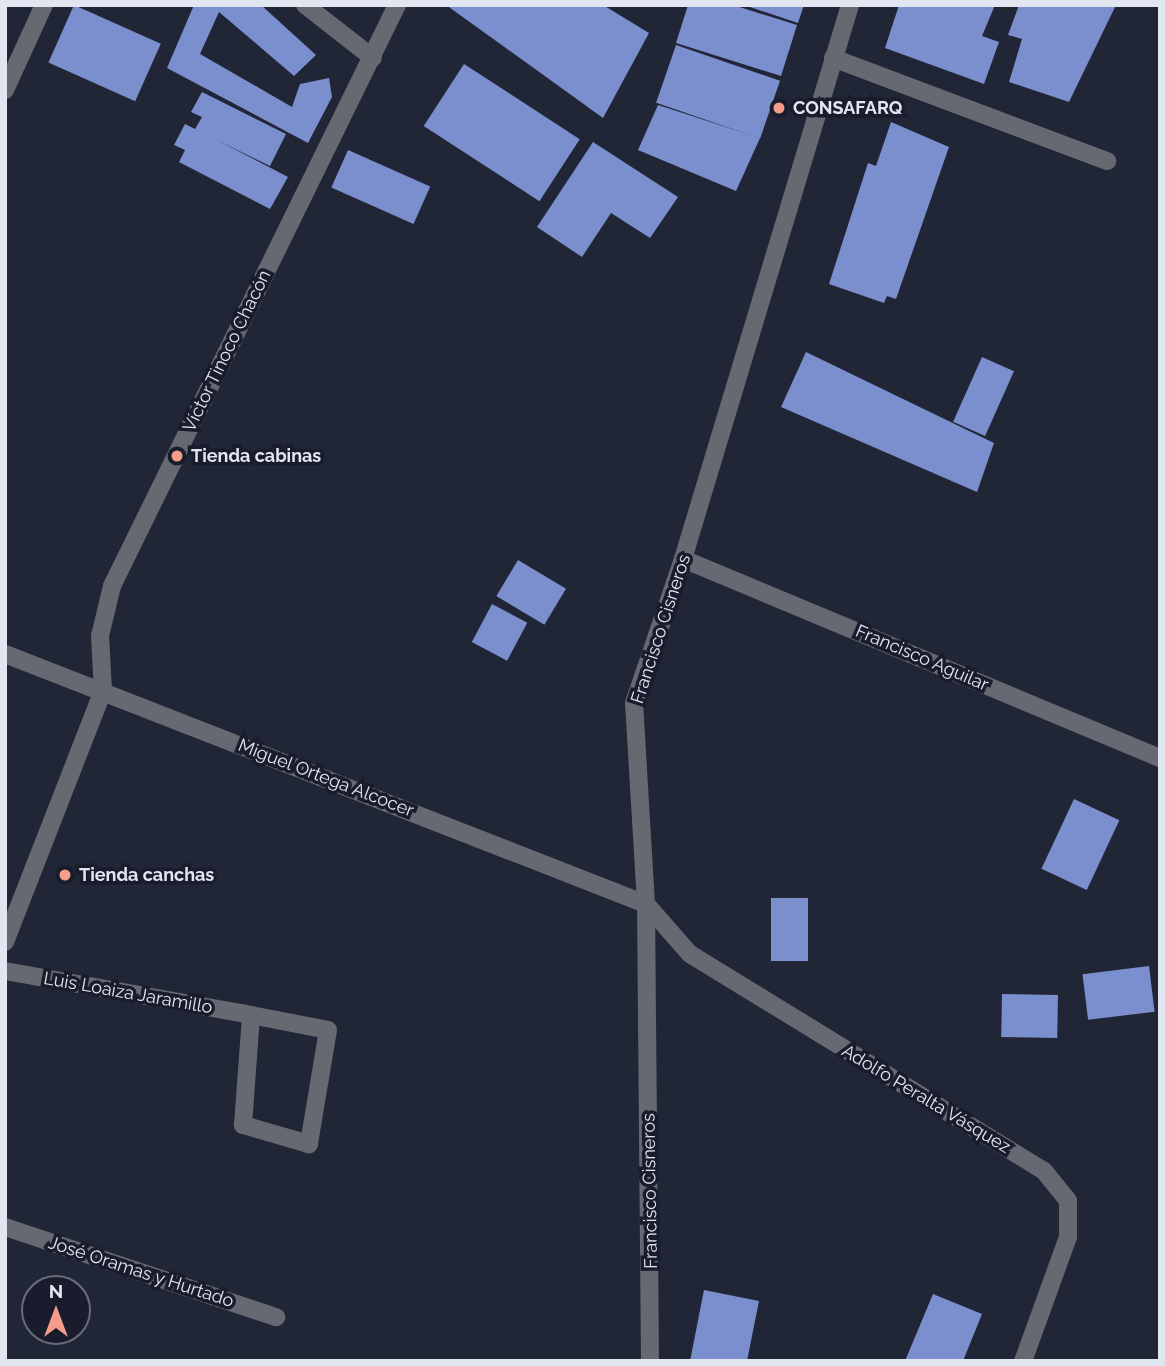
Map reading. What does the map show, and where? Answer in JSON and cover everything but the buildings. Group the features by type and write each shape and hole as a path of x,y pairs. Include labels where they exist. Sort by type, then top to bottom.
{"street":[{"path":"5,90 44,5"},
{"path":"305,5 373,58"},
{"name":"Víctor Tinoco Chacón","path":"5,942 103,691 100,636 111,586 397,5"},
{"name":"Francisco Cisneros","path":"650,1361 646,904 634,703 683,559 850,5"},
{"path":"833,58 1107,161"},
{"name":"Francisco Aguilar","path":"683,559 1160,758"},
{"name":"Miguel Ortega Alcocer","path":"5,654 646,904"},
{"name":"Adolfo Peralta Vásquez","path":"646,904 690,954 1044,1171 1068,1201 1068,1237 1023,1361"},
{"name":"Luis Loaiza Jaramillo","path":"5,971 251,1015 328,1030 309,1143 243,1125 251,1015"},
{"name":"José Oramas y Hurtado","path":"5,1227 276,1317"}],"place":[{"name":"CONSAFARQ","path":"779,108"},
{"name":"Tienda cabinas","path":"177,456"},
{"name":"Tienda canchas","path":"65,875"}]}
